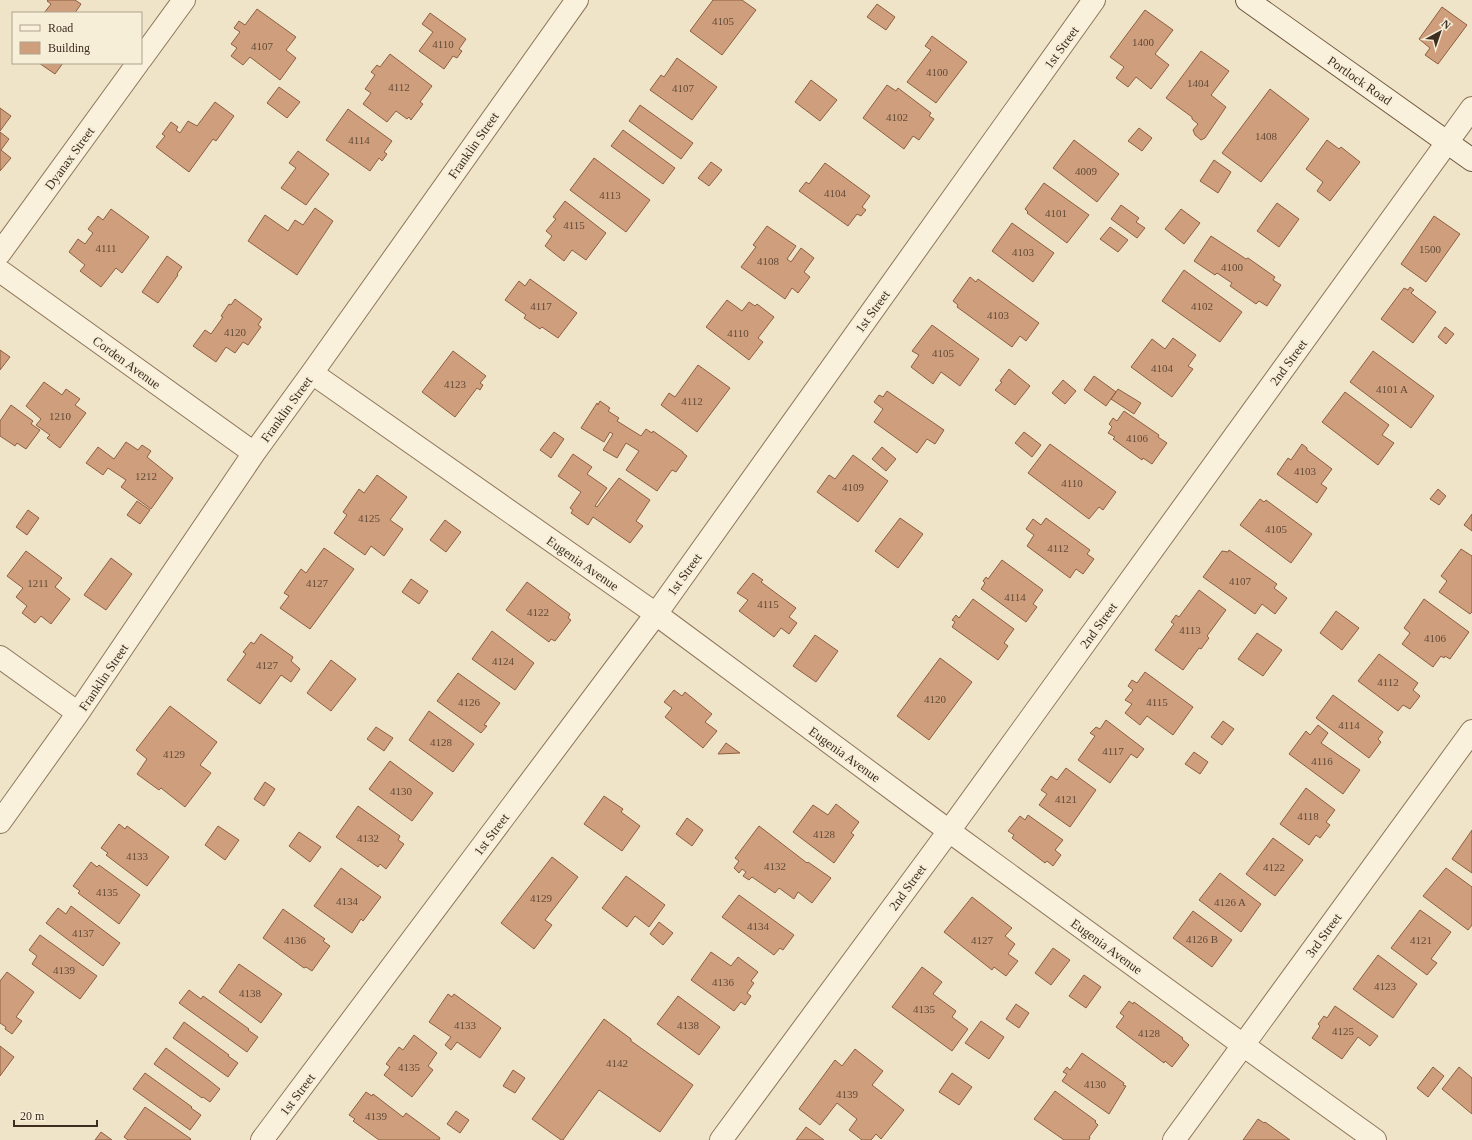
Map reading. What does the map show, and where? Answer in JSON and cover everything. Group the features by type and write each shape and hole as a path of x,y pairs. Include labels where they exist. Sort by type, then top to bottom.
{"street":[{"path":"142,58 184,0"},
{"name":"Franklin Street","path":"0,822 78,713 254,453 576,0"},
{"name":"1st Street","path":"262,1140 656,614 1094,0"},
{"name":"Portlock Road","path":"1247,0 1472,160"},
{"name":"Dyanax Street","path":"0,253 137,64"},
{"name":"2nd Street","path":"721,1140 949,831 1472,108"},
{"name":"Corden Avenue","path":"0,271 254,453"},
{"name":"Eugenia Avenue","path":"312,373 656,614 949,831 1375,1140"},
{"path":"0,657 78,713"},
{"name":"3rd Street","path":"1174,1140 1472,731"}],"building":[{"path":"75,0 81,4 76,12 45,12 51,4 47,1"},
{"path":"713,0 742,0 756,10 722,55 690,31"},
{"path":"877,4 895,17 886,30 867,17"},
{"path":"1442,7 1467,25 1438,64 1425,55 1430,48 1419,39"},
{"path":"257,9 296,37 286,50 296,58 280,80 250,57 243,65 231,56 237,48 231,44 240,32 234,28 239,21 245,25"},
{"path":"1145,10 1173,30 1155,54 1169,65 1151,89 1136,77 1128,87 1116,78 1124,67 1110,57"},
{"path":"430,13 466,39 459,49 462,51 457,58 453,56 444,69 419,51 433,32 422,24"},
{"path":"932,36 967,62 936,103 907,82 931,50 925,46"},
{"path":"1201,51 1229,71 1211,95 1226,107 1205,138 1201,140 1195,135 1193,130 1198,124 1192,119 1192,117 1166,98"},
{"path":"390,54 432,86 420,102 423,104 411,120 409,117 407,119 396,111 387,122 363,104 371,93 365,89 375,75 371,72 377,65 380,67"},
{"path":"677,58 717,87 692,120 650,90 661,75 664,77"},
{"path":"40,64 62,64 55,74"},
{"path":"811,80 837,100 820,121 795,102"},
{"path":"887,85 896,91 898,88 931,113 929,116 934,119 919,140 913,136 904,149 863,118"},
{"path":"279,87 300,102 287,118 267,103"},
{"path":"1270,89 1309,119 1261,182 1222,153"},
{"path":"215,102 234,116 216,141 213,139 189,172 156,147 165,136 162,134 171,122 178,127 176,130 180,133 188,121 197,126"},
{"path":"640,105 693,143 681,159 629,121"},
{"path":"0,108 11,116 0,131"},
{"path":"348,109 392,141 384,152 387,154 382,161 379,158 370,171 326,140"},
{"path":"1139,128 1152,138 1142,151 1128,141"},
{"path":"623,130 675,168 663,184 611,146"},
{"path":"0,132 9,139 1,150 11,158 0,171"},
{"path":"1074,140 1119,174 1097,202 1053,168"},
{"path":"1327,140 1339,149 1341,147 1360,162 1330,201 1317,191 1323,182 1306,169"},
{"path":"298,151 329,174 306,205 281,188 296,168 289,163"},
{"path":"594,158 650,200 626,232 570,190"},
{"path":"1214,160 1231,172 1218,193 1200,181"},
{"path":"711,162 722,170 709,186 698,178"},
{"path":"825,163 870,196 862,207 866,210 861,216 857,214 848,226 799,191 806,182 809,184"},
{"path":"1044,183 1089,215 1067,243 1027,213 1028,212 1025,209"},
{"path":"565,201 606,233 586,260 572,250 564,261 545,246 552,236 546,231 556,219 553,217"},
{"path":"1277,203 1299,219 1279,247 1257,231"},
{"path":"1121,205 1139,218 1136,222 1145,228 1137,238 1111,219"},
{"path":"315,208 333,221 297,275 248,241 265,215 288,231 295,220 303,225"},
{"path":"111,209 149,237 122,273 116,268 101,287 80,271 85,265 69,252 78,239 85,244 93,233 88,229 98,216 103,220"},
{"path":"1181,209 1200,223 1184,244 1165,229"},
{"path":"1434,216 1460,234 1426,282 1401,264"},
{"path":"1012,223 1054,253 1033,282 992,251"},
{"path":"767,226 796,246 787,259 791,262 801,248 814,258 804,272 810,277 798,293 792,288 785,299 741,267 756,247 753,245"},
{"path":"1110,227 1128,240 1118,252 1100,239"},
{"path":"1211,236 1246,259 1248,258 1275,277 1273,280 1281,285 1267,306 1259,301 1256,304 1230,286 1232,283 1217,273 1215,275 1194,261"},
{"path":"167,256 182,267 158,303 142,292"},
{"path":"1184,270 1242,312 1220,342 1162,301"},
{"path":"970,277 976,282 978,279 1039,323 1026,341 1020,336 1012,347 957,307 958,305 953,301"},
{"path":"530,279 577,313 558,338 542,327 540,329 524,318 526,315 505,300 519,281 525,286"},
{"path":"1410,287 1414,290 1411,293 1436,312 1413,343 1381,319 1404,288 1408,290"},
{"path":"235,299 262,319 258,325 261,327 248,345 243,342 235,353 226,347 216,362 193,346 205,330 211,334 223,317 221,316 229,304 231,305"},
{"path":"727,300 742,311 749,302 755,306 757,304 774,317 758,338 763,342 749,360 706,327"},
{"path":"932,325 979,359 960,386 941,372 933,384 911,367 919,355 912,351"},
{"path":"1445,327 1454,334 1446,344 1438,337"},
{"path":"1173,338 1196,355 1188,366 1193,369 1172,397 1131,367 1152,339 1165,349"},
{"path":"0,350 10,357 0,370"},
{"path":"453,351 486,376 480,383 483,385 480,390 477,388 455,417 422,392"},
{"path":"1373,351 1434,396 1411,428 1350,382"},
{"path":"698,365 730,388 697,432 661,405 669,393 675,397"},
{"path":"1009,369 1030,386 1015,405 995,390 1002,382 1000,381"},
{"path":"1094,376 1116,392 1106,406 1084,390"},
{"path":"1063,380 1076,391 1065,404 1052,393"},
{"path":"44,382 62,395 66,389 80,399 75,405 86,413 60,448 47,438 50,435 36,425 41,419 26,406"},
{"path":"1118,389 1141,403 1134,414 1111,399"},
{"path":"887,391 944,430 935,444 927,439 917,453 874,422 883,409 874,402 879,395 883,397"},
{"path":"1345,392 1389,425 1382,435 1394,443 1378,465 1322,422"},
{"path":"600,401 610,408 608,411 619,418 617,421 641,436 646,429 652,433 653,431 687,456 676,472 672,470 657,491 626,470 639,451 626,443 617,458 603,450 613,434 610,432 604,442 581,428 597,403 598,405"},
{"path":"11,405 33,421 31,424 40,430 26,449 17,443 15,446 0,436 0,421"},
{"path":"1124,411 1159,435 1158,437 1167,443 1152,464 1143,458 1142,460 1113,439 1115,437 1108,433 1112,427 1109,424 1113,418 1117,421"},
{"path":"554,432 564,439 551,458 540,450"},
{"path":"1024,432 1041,445 1032,457 1015,443"},
{"path":"126,442 138,450 142,445 151,451 147,457 173,478 151,509 121,487 126,480 108,468 103,475 86,463 98,447 114,459"},
{"path":"1050,444 1116,492 1103,510 1099,507 1089,519 1028,473"},
{"path":"1302,444 1307,448 1307,450 1332,469 1321,484 1327,488 1317,503 1277,474 1288,458 1291,460"},
{"path":"882,447 896,459 886,471 872,459"},
{"path":"573,454 592,467 587,474 607,488 595,506 597,507 619,478 650,500 636,521 643,526 630,543 593,517 588,525 571,513 573,510 570,508 581,492 558,476"},
{"path":"853,455 888,481 858,522 817,492 829,475 835,479"},
{"path":"377,475 407,497 390,520 403,529 384,556 371,546 365,555 334,533 347,515 343,512 359,489 364,493"},
{"path":"1438,489 1446,496 1439,505 1430,499"},
{"path":"1260,499 1264,502 1266,500 1312,534 1291,563 1240,525"},
{"path":"137,501 150,510 140,524 127,515"},
{"path":"28,510 39,518 27,535 16,527"},
{"path":"1472,514 1472,531 1464,525"},
{"path":"900,518 923,534 898,568 875,551"},
{"path":"1046,518 1090,550 1087,554 1094,559 1083,574 1076,569 1070,578 1027,546 1034,535 1026,529 1033,519 1041,525"},
{"path":"445,520 461,532 446,552 430,540"},
{"path":"324,548 354,569 310,629 280,608 289,596 284,593 301,569 306,573"},
{"path":"1461,549 1472,556 1472,612 1470,614 1439,592 1447,581 1441,576"},
{"path":"1229,550 1277,584 1274,588 1287,598 1275,614 1262,604 1255,614 1203,577 1222,551 1228,552"},
{"path":"26,551 62,578 55,587 70,599 51,624 41,616 35,623 22,613 27,606 16,597 23,588 7,576"},
{"path":"111,558 132,574 106,610 84,595"},
{"path":"1002,560 1043,590 1033,604 1037,607 1026,622 981,589 985,583 983,581 986,577 988,579"},
{"path":"753,573 763,580 761,582 796,608 789,617 797,623 789,634 781,628 774,637 739,611 748,600 737,593"},
{"path":"411,579 428,591 419,604 402,592"},
{"path":"527,582 570,614 568,618 571,620 555,641 551,639 549,642 506,610"},
{"path":"1199,590 1226,610 1207,636 1209,638 1201,649 1199,648 1183,670 1155,650 1174,624 1171,622 1176,615 1179,617"},
{"path":"973,599 1014,629 1004,643 1008,646 998,660 952,627 955,622 952,620 956,615 959,618"},
{"path":"1424,599 1469,632 1450,659 1445,656 1444,658 1441,656 1433,667 1402,644 1410,633 1404,628"},
{"path":"1336,611 1359,628 1342,650 1320,633"},
{"path":"492,631 534,663 515,690 472,659"},
{"path":"1257,633 1282,650 1263,676 1238,659"},
{"path":"261,634 293,657 291,661 300,669 291,682 281,675 260,704 227,680 246,654 243,652 251,642 254,644"},
{"path":"815,635 838,651 816,682 793,666"},
{"path":"1379,654 1418,683 1413,690 1420,696 1410,709 1403,705 1398,711 1358,681"},
{"path":"940,658 972,682 929,740 897,716"},
{"path":"331,660 356,679 331,711 307,693"},
{"path":"1145,672 1193,707 1173,735 1147,716 1140,725 1125,713 1132,704 1125,700 1133,690 1128,686 1132,680 1137,683"},
{"path":"458,673 500,703 484,725 487,726 481,733 437,701"},
{"path":"674,690 682,696 685,692 712,714 705,722 717,731 703,748 665,717 672,708 664,702"},
{"path":"1333,695 1383,732 1378,739 1381,742 1369,758 1316,718"},
{"path":"170,706 217,742 200,765 211,773 185,807 161,788 159,790 137,774 147,759 136,750"},
{"path":"429,711 474,744 453,772 409,740"},
{"path":"1106,720 1144,749 1137,758 1131,754 1110,783 1078,760 1095,736 1090,733 1096,727 1100,729"},
{"path":"1223,721 1234,729 1222,745 1211,737"},
{"path":"1318,725 1328,733 1321,743 1360,770 1343,794 1289,754 1306,731 1310,735"},
{"path":"376,727 393,738 384,751 367,739"},
{"path":"726,743 740,753 718,754"},
{"path":"1194,752 1208,762 1200,774 1185,764"},
{"path":"390,761 433,793 412,821 369,789"},
{"path":"1066,768 1096,790 1070,827 1039,805 1047,794 1041,790 1051,776 1057,780"},
{"path":"265,782 275,789 264,806 254,799"},
{"path":"1306,788 1335,810 1326,822 1330,825 1320,838 1316,835 1309,845 1280,824"},
{"path":"604,796 623,809 621,812 640,826 622,851 584,824"},
{"path":"836,804 859,822 851,833 854,835 834,863 793,832 813,805 828,815"},
{"path":"358,806 400,836 398,840 404,844 386,869 380,864 378,867 336,837"},
{"path":"1028,815 1063,840 1055,850 1061,855 1053,866 1047,861 1045,863 1012,838 1014,835 1008,831 1020,816 1025,820"},
{"path":"687,818 703,830 692,846 676,834"},
{"path":"119,824 125,829 127,826 169,857 147,886 106,855 108,853 101,848"},
{"path":"218,826 239,840 225,860 205,845"},
{"path":"759,826 807,863 808,862 831,878 812,903 798,892 794,899 779,888 775,893 752,877 749,880 743,876 746,872 742,869 739,873 734,868 739,861 735,858"},
{"path":"1472,830 1472,873 1452,859"},
{"path":"299,832 321,847 310,862 289,846"},
{"path":"1273,838 1303,860 1275,896 1246,874"},
{"path":"552,857 578,877 545,920 552,925 534,949 501,923"},
{"path":"91,862 97,867 99,865 140,895 119,924 78,893 80,891 73,886"},
{"path":"341,868 381,897 363,921 361,919 352,933 314,906"},
{"path":"1446,868 1472,887 1472,925 1468,930 1423,896"},
{"path":"1220,873 1261,904 1241,932 1199,900"},
{"path":"626,876 665,905 649,927 635,916 627,927 602,908"},
{"path":"739,895 794,935 783,950 780,948 774,955 722,917"},
{"path":"972,897 1012,928 1005,936 1015,944 1008,954 1018,961 1006,976 994,967 992,970 944,932"},
{"path":"71,906 120,943 103,966 46,923 58,908 66,914"},
{"path":"283,909 325,939 323,941 330,946 312,971 306,967 304,968 263,938"},
{"path":"1420,910 1451,932 1431,959 1437,963 1427,975 1391,948"},
{"path":"1193,911 1232,940 1212,967 1173,938"},
{"path":"659,922 673,933 663,945 650,934"},
{"path":"40,935 97,976 80,999 32,964 37,956 29,950"},
{"path":"1053,948 1070,960 1051,985 1035,973"},
{"path":"711,952 731,966 738,957 758,972 751,981 754,983 747,993 751,996 745,1005 741,1002 734,1011 691,980"},
{"path":"1378,955 1417,984 1393,1018 1353,989"},
{"path":"239,964 282,994 261,1023 219,992"},
{"path":"922,967 942,982 933,994 956,1011 952,1017 968,1029 952,1051 892,1007"},
{"path":"7,972 34,992 16,1017 22,1021 12,1034 0,1023 0,981"},
{"path":"1084,975 1101,987 1086,1008 1069,996"},
{"path":"189,990 201,999 203,996 258,1037 247,1052 179,1003"},
{"path":"448,994 452,997 454,994 501,1028 480,1058 457,1042 451,1050 445,1045 451,1037 429,1022"},
{"path":"678,996 720,1027 699,1055 657,1024"},
{"path":"1129,1001 1133,1004 1134,1002 1183,1038 1182,1039 1189,1045 1172,1067 1165,1061 1164,1063 1116,1027 1124,1016 1120,1013"},
{"path":"1016,1004 1029,1013 1019,1028 1006,1019"},
{"path":"1335,1006 1378,1036 1370,1046 1358,1037 1342,1059 1312,1038 1320,1026 1318,1024 1324,1016 1327,1018"},
{"path":"604,1019 631,1039 631,1041 693,1085 660,1132 599,1090 563,1140 561,1140 532,1119"},
{"path":"981,1021 1004,1037 989,1059 965,1043"},
{"path":"184,1022 238,1063 228,1077 173,1038"},
{"path":"414,1035 437,1053 428,1066 433,1070 412,1097 384,1075 390,1067 386,1064 399,1047 403,1050"},
{"path":"0,1046 14,1057 0,1076"},
{"path":"166,1048 220,1089 210,1102 154,1064"},
{"path":"855,1049 883,1071 872,1085 904,1110 881,1139 876,1134 871,1140 862,1140 849,1130 857,1119 837,1103 820,1125 799,1109 835,1060 842,1066"},
{"path":"1082,1053 1124,1083 1123,1085 1126,1086 1109,1114 1062,1081 1067,1074 1063,1072 1067,1067 1070,1070"},
{"path":"1433,1067 1444,1076 1428,1097 1417,1088"},
{"path":"1459,1067 1472,1078 1472,1114 1442,1089"},
{"path":"513,1070 525,1078 515,1093 503,1086"},
{"path":"145,1073 201,1115 190,1130 133,1089"},
{"path":"952,1073 972,1087 959,1105 939,1092"},
{"path":"1055,1091 1096,1121 1095,1122 1098,1125 1089,1137 1089,1140 1064,1140 1034,1119"},
{"path":"366,1092 372,1096 373,1094 403,1117 406,1113 440,1138 439,1140 379,1140 353,1121 355,1119 349,1115"},
{"path":"145,1107 191,1139 128,1140 124,1137"},
{"path":"456,1111 469,1120 460,1133 447,1124"},
{"path":"1258,1119 1264,1123 1265,1122 1290,1140 1243,1140"},
{"path":"806,1127 824,1140 796,1140"},
{"path":"101,1132 112,1140 95,1140"}]}
